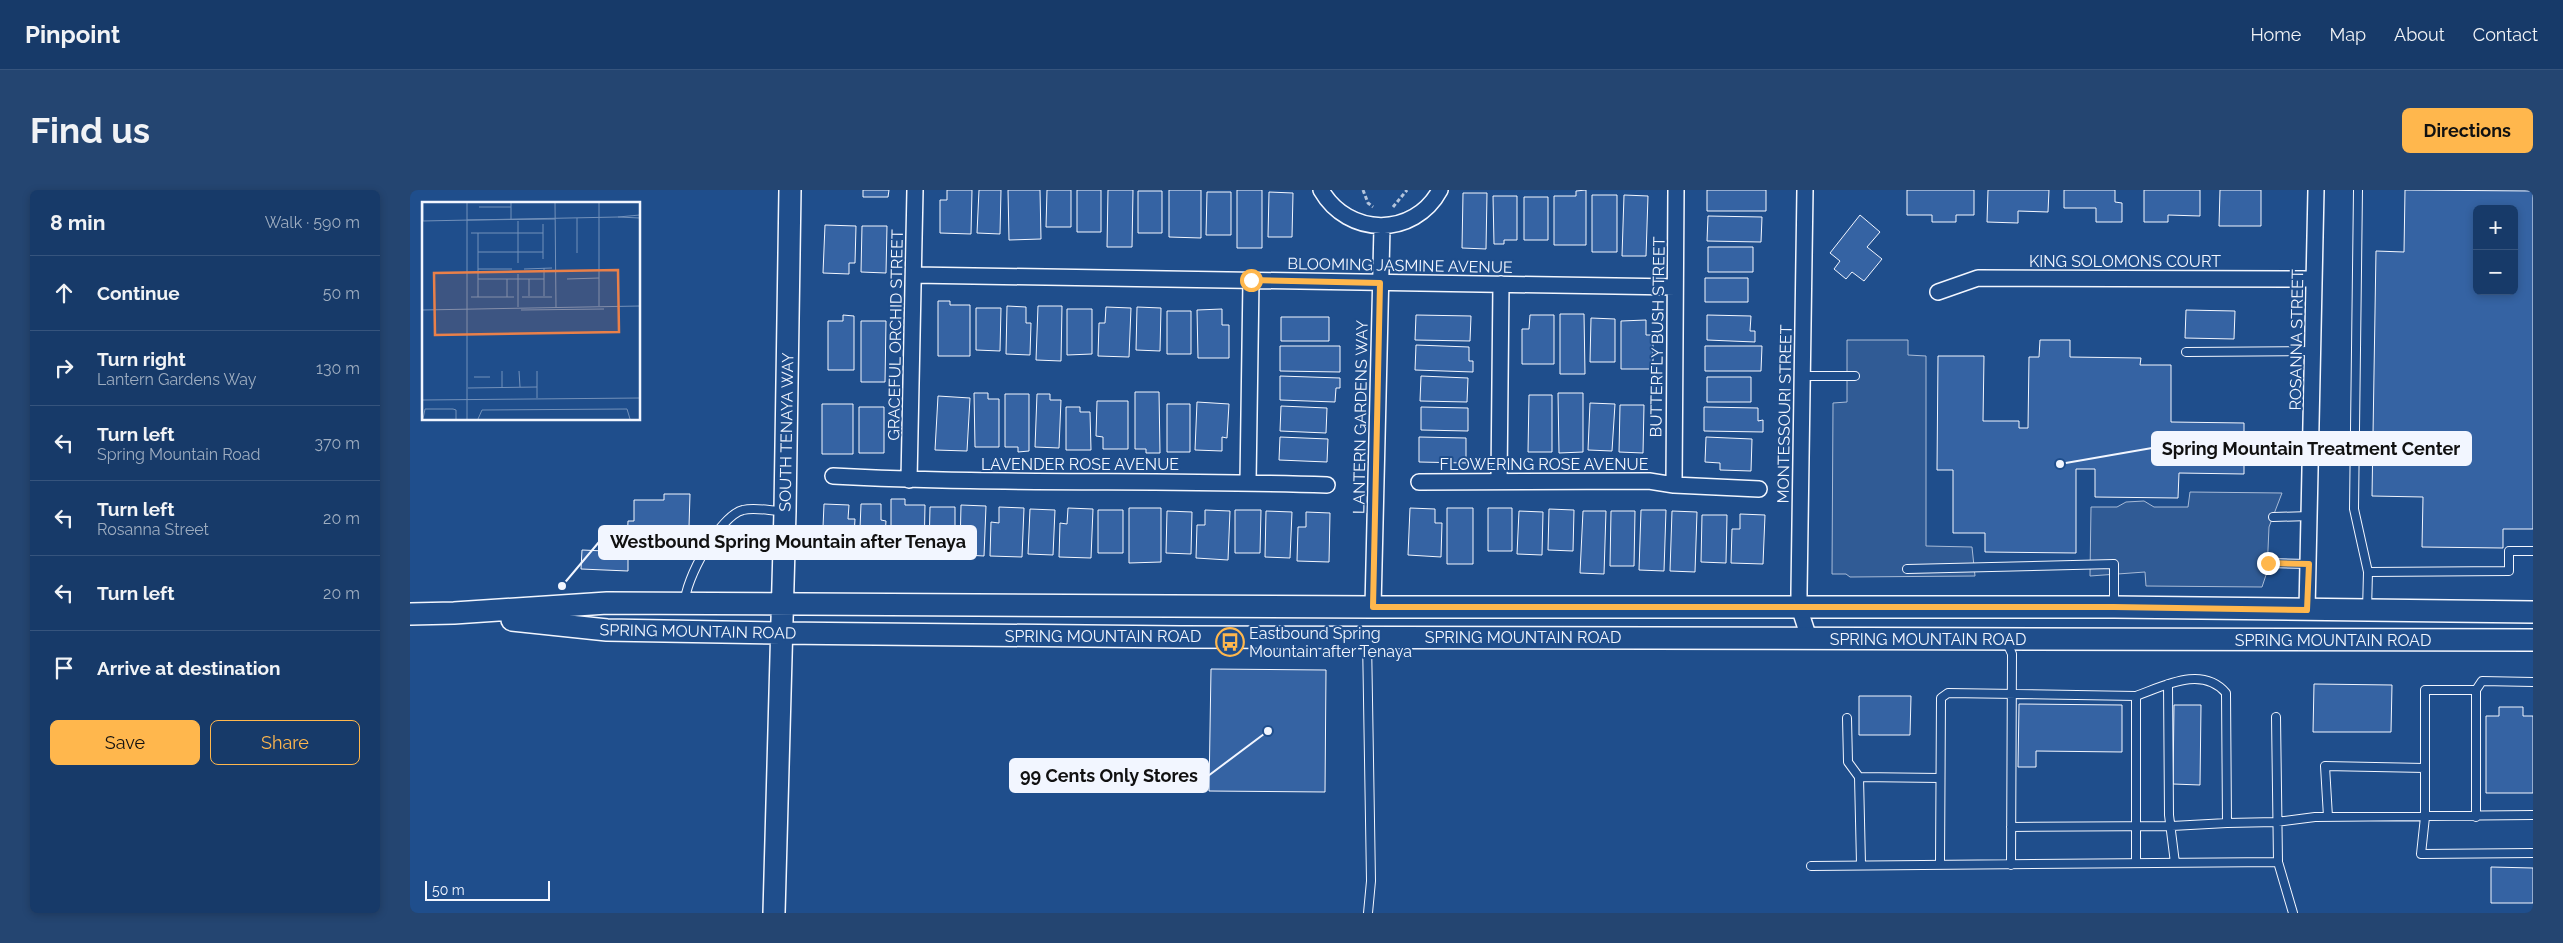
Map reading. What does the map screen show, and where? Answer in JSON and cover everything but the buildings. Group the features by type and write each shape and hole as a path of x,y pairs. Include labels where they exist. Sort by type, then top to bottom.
{"main road":[{"name":"SOUTH TENAYA WAY","path":"774,913 785,511 790,190"},
{"name":"SPRING MOUNTAIN ROAD","path":"410,614 454,614 606,603 1373,607 2114,607 2533,612"},
{"path":"1367,637 1389,624 1512,606"},
{"path":"1180,637 1255,623 1357,620 1373,607"},
{"path":"2278,640 2288,629 2441,626 2465,620 2475,612"},
{"name":"SPRING MOUNTAIN ROAD","path":"454,614 607,630 781,633 1180,637 2533,640"}],"street":[{"name":"GRACEFUL ORCHID STREET","path":"910,480 915,190"},
{"path":"1321,190 1328,201 1343,215 1361,224 1382,227 1402,223 1420,214 1434,200 1440,190"},
{"name":"BUTTERFLY BUSH STREET","path":"1674,485 1676,190"},
{"name":"MONTESSOURI STREET","path":"1805,190 1799,607 1809,638"},
{"name":"ROSANNA STREET","path":"2307,610 2316,190"},
{"name":"LANTERN GARDENS WAY","path":"1373,607 1382,227"},
{"name":"BLOOMING JASMINE AVENUE","path":"914,275 1676,286"},
{"name":"KING SOLOMONS COURT","path":"1938,292 1978,278 2314,279"},
{"path":"1248,482 1251,280"},
{"path":"1499,481 1501,284"},
{"name":"LAVENDER ROSE AVENUE","path":"833,476 910,480 1248,482 1327,485"},
{"name":"FLOWERING ROSE AVENUE","path":"1420,482 1649,481 1674,485 1758,489"}],"lane":[{"path":"2358,190 2354,509 2368,572 2368,610"},
{"path":"2186,352 2313,351"},
{"path":"1802,376 1855,376"},
{"path":"685,603 685,596 692,572 716,535 734,515 743,510 785,511"},
{"path":"2273,517 2310,516"},
{"path":"2368,572 2509,572 2509,551 2533,551"},
{"path":"2268,563 2309,564"},
{"path":"1907,569 2114,564 2114,607"},
{"path":"1367,637 1371,871 1368,913"},
{"path":"2006,639 2012,654 2011,865"},
{"path":"1940,865 1941,698 1944,694 2136,696 2184,679 2203,679 2219,684 2226,693 2227,823"},
{"path":"2476,818 2476,690 2482,681 2533,682"},
{"path":"2168,684 2169,815 2172,826 2175,863"},
{"path":"2476,690 2425,690 2425,817 2421,854 2533,853"},
{"path":"2136,696 2136,864"},
{"path":"2276,717 2278,862 2292,913"},
{"path":"1847,718 1848,762 1859,777 1861,864"},
{"path":"2328,816 2326,766 2425,768"},
{"path":"1859,777 1940,778"},
{"path":"2011,827 2172,826 2276,822 2328,816 2476,818 2533,815"},
{"path":"1811,866 1861,864 2011,865 2278,862"}],"path":[{"path":"1363,190 1370,206 1379,209"},
{"path":"1390,209 1396,206 1407,190"}],"shaded area":[{"path":"1847,340 1908,340 1908,355 1926,356 1926,546 1972,547 1975,576 1850,577 1846,574 1832,574 1833,403 1847,402"},
{"path":"2190,492 2282,493 2269,527 2267,572 2262,587 2146,586 2145,572 2090,576 2091,507 2117,507 2126,502 2144,501 2154,507 2188,507"}],"place":[{"name":"Spring Mountain Treatment Center","path":"2060,464"},
{"name":"Westbound Spring Mountain after Tenaya","path":"562,586"},
{"name":"Eastbound Spring Mountain after Tenaya","path":"1230,642"},
{"name":"99 Cents Only Stores","path":"1268,731"}],"route":[{"path":"1251,280 1380,283 1373,607 2114,607 2307,610 2309,564 2268,563"}]}
